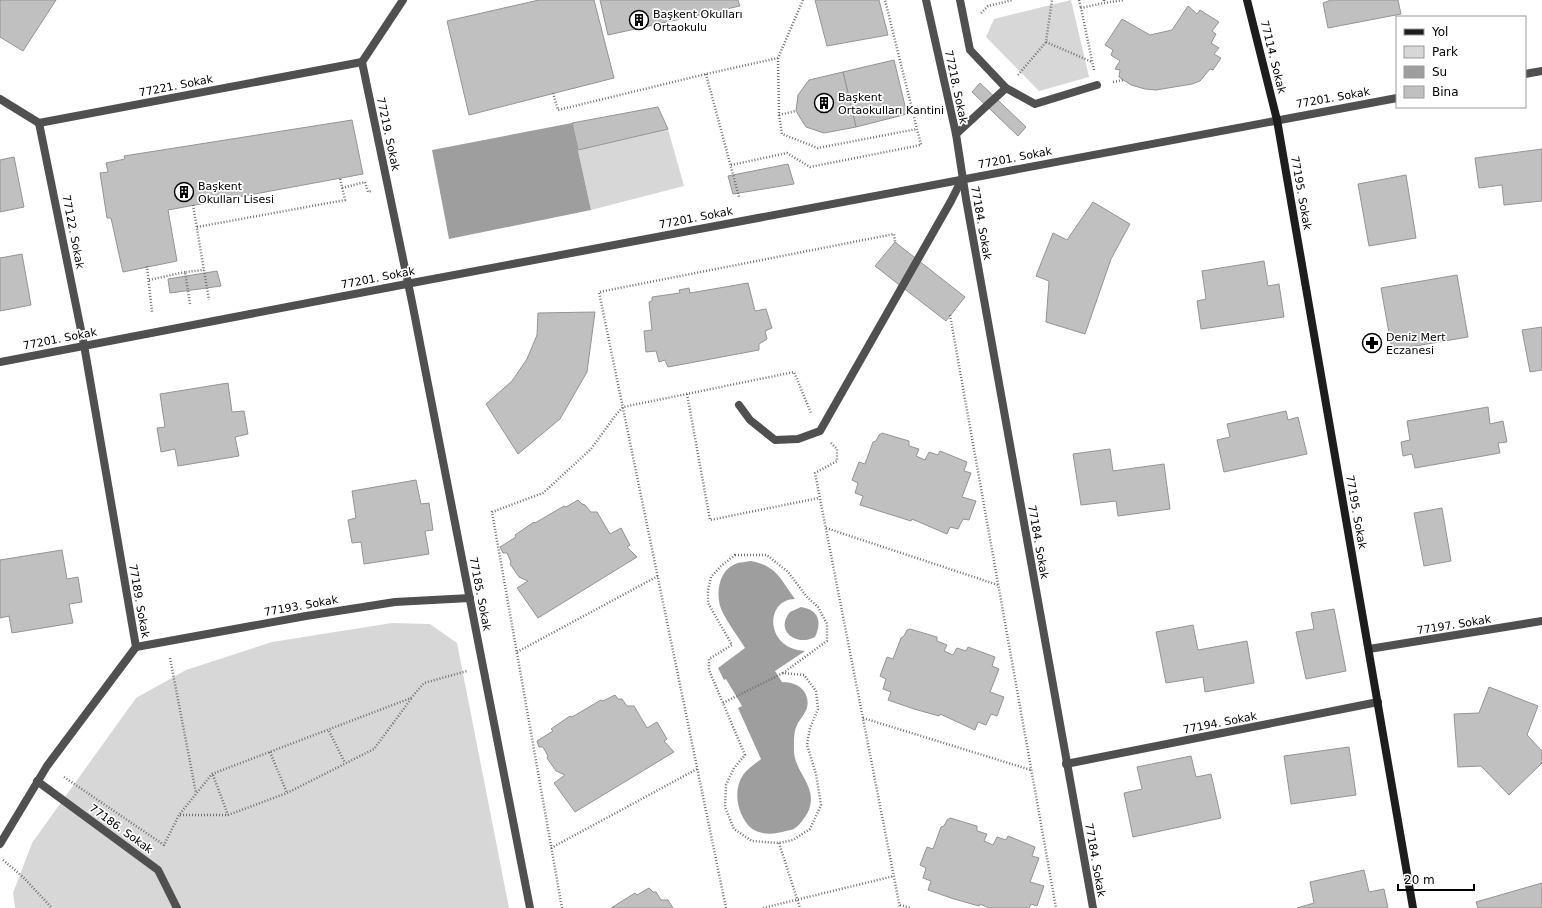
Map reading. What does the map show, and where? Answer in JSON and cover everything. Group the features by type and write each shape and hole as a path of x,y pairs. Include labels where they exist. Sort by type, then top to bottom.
{"main road":[{"name":"77114. Sokak","path":"1247,0 1277,120"},
{"name":"77195. Sokak","path":"1277,120 1413,908"}],"street":[{"path":"362,62 403,0"},
{"name":"77218. Sokak","path":"926,0 956,134 962,179"},
{"path":"960,0 970,50 1006,88 1035,104 1097,85"},
{"name":"77221. Sokak","path":"39,123 362,62"},
{"name":"77219. Sokak","path":"362,62 408,284"},
{"path":"1526,74 1542,71"},
{"path":"956,134 1006,88"},
{"name":"77201. Sokak","path":"0,362 1396,98"},
{"path":"0,99 39,123"},
{"name":"77122. Sokak","path":"39,123 84,345"},
{"path":"739,405 750,420 775,440 798,439 820,431 952,201 962,179"},
{"name":"77184. Sokak","path":"962,179 1093,908"},
{"name":"77185. Sokak","path":"408,284 530,908"},
{"name":"77189. Sokak","path":"0,844 47,766 136,647 84,345"},
{"name":"77193. Sokak","path":"136,647 306,616 395,602 470,598"},
{"name":"77197. Sokak","path":"1369,649 1542,621"},
{"name":"77194. Sokak","path":"1066,764 1378,702"},
{"name":"77186. Sokak","path":"37,781 158,870 177,908"}],"path":[{"path":"803,0 778,58 779,115 782,134 818,148 917,129"},
{"path":"731,165 787,154 810,167 921,145 885,0"},
{"path":"966,28 988,6 1013,0"},
{"path":"1006,88 1046,42 1052,0"},
{"path":"1079,0 1097,85 1123,80"},
{"path":"1081,8 1104,2 1124,0"},
{"path":"1046,42 1092,62"},
{"path":"553,94 558,110 778,58"},
{"path":"706,74 739,197"},
{"path":"779,115 796,111"},
{"path":"197,228 345,200 340,178"},
{"path":"342,188 365,182 368,192 373,191 371,184"},
{"path":"193,205 209,300"},
{"path":"726,908 599,292 894,234 895,242"},
{"path":"147,266 152,312"},
{"path":"149,280 185,272 204,270"},
{"path":"185,272 190,304"},
{"path":"950,315 1056,908"},
{"path":"686,394 710,520 819,498"},
{"path":"562,908 492,512 542,493 591,449 623,407"},
{"path":"837,449 837,461 815,473 819,498 900,906 911,908"},
{"path":"825,528 998,586"},
{"path":"723,704 783,673 827,641 827,624 818,607 807,597 788,572 767,555 735,555 721,566 711,578 708,590 708,603 732,645 709,660 708,670 723,704 746,755 734,768 726,785 725,807 734,829 752,841 779,843 793,840 810,829 821,805 816,774 807,745 810,728 818,708 816,691 804,675 783,673"},
{"path":"517,652 658,576"},
{"path":"167,641 196,794"},
{"path":"179,815 228,816 287,793 374,749 411,698 424,683 483,666"},
{"path":"47,766 164,845 179,815 212,774 411,698"},
{"path":"863,718 1031,770"},
{"path":"329,730 345,764"},
{"path":"270,752 287,793"},
{"path":"551,848 697,768"},
{"path":"212,774 228,816"},
{"path":"779,843 800,908"},
{"path":"0,857 23,877 52,908"},
{"path":"763,908 894,876"}],"green space":[{"path":"1071,0 1089,77 1039,91 986,37 994,19"},
{"path":"668,129 684,186 591,210 578,150"},
{"path":"392,623 430,624 457,643 509,908 15,908 13,893 32,843 136,698 186,670 272,642"}],"water":[{"path":"572,123 591,210 449,239 432,150"},
{"path":"751,561 767,566 777,574 795,599 785,601 778,607 774,615 773,624 776,634 782,642 792,648 805,651 775,671 782,682 798,686 806,694 808,703 795,732 794,752 799,768 809,788 811,803 808,812 797,827 792,830 773,833 755,831 746,823 740,810 737,796 740,781 743,775 761,759 738,708 742,706 726,679 724,680 718,668 745,648 722,611 719,598 720,584 729,567 737,563"},
{"path":"801,607 812,611 818,622 815,637 808,640 795,638 786,631 786,619 790,612"}],"building":[{"path":"0,0 56,0 23,51 0,37"},
{"path":"539,0 594,0 614,78 469,115 447,21"},
{"name":"Başkent Okulları Ortaokulu","path":"600,0 738,0 740,6 608,35"},
{"path":"815,0 879,0 888,35 827,46"},
{"path":"1331,0 1398,0 1401,14 1328,28 1323,3"},
{"path":"1188,6 1197,14 1200,10 1219,22 1212,31 1216,34 1211,43 1219,48 1214,54 1221,58 1213,70 1210,69 1200,81 1192,84 1156,90 1131,85 1119,77 1120,70 1115,69 1120,61 1111,55 1113,50 1105,45 1122,19 1150,35 1172,30"},
{"path":"894,60 907,114 856,127 843,72"},
{"name":"Başkent Ortaokulları Kantini","path":"843,72 856,127 824,133 806,127 796,111 798,95 809,80"},
{"path":"980,83 1026,127 1018,136 972,92"},
{"path":"658,107 668,129 578,150 572,123"},
{"name":"Başkent Okulları Lisesi","path":"352,120 363,174 168,210 177,261 123,272 111,218 107,218 100,173 108,172 106,163 125,159 124,156"},
{"path":"1542,149 1542,201 1504,205 1502,185 1479,188 1475,158"},
{"path":"14,157 24,207 0,212 0,160"},
{"path":"788,164 794,184 733,194 728,176"},
{"path":"1406,175 1416,238 1369,246 1358,184"},
{"path":"1093,202 1130,224 1111,259 1085,334 1046,322 1049,281 1036,276 1053,233 1067,240"},
{"path":"895,242 965,297 946,321 875,266"},
{"path":"22,254 31,305 0,311 0,258"},
{"path":"1264,261 1268,286 1279,284 1284,317 1201,329 1197,301 1206,299 1202,271"},
{"path":"217,271 221,286 170,293 168,279"},
{"path":"1457,275 1468,337 1392,350 1381,288"},
{"path":"748,283 755,311 766,309 772,328 765,331 767,339 759,344 759,350 668,367 665,360 659,362 656,351 646,352 644,331 652,330 649,302 652,301 652,297 680,293 679,290 689,288 690,293"},
{"path":"595,312 587,372 560,419 518,454 486,404 512,381 527,359 537,335 538,313"},
{"path":"1542,327 1542,370 1530,372 1522,330"},
{"path":"228,383 232,412 244,411 248,434 235,437 239,456 178,466 175,449 161,452 157,428 165,427 160,394"},
{"path":"1488,407 1490,424 1503,421 1507,442 1498,443 1500,453 1415,468 1412,454 1403,456 1401,442 1410,440 1407,421"},
{"path":"1286,411 1288,420 1298,417 1307,454 1224,472 1217,440 1230,437 1227,424"},
{"path":"882,433 909,441 909,446 919,449 916,456 925,460 929,452 938,455 940,451 967,462 964,471 971,473 962,497 976,501 969,520 963,519 958,529 950,527 947,534 912,519 911,521 860,505 863,496 855,493 858,483 852,480 859,462 865,464 873,442 876,441"},
{"path":"1110,449 1113,471 1164,464 1170,509 1118,516 1116,501 1081,505 1073,454"},
{"path":"416,480 421,504 429,503 433,530 425,531 429,554 364,564 361,542 352,543 348,520 356,518 352,491"},
{"path":"578,500 591,512 597,512 610,534 621,528 630,545 627,547 637,557 538,618 517,588 528,581 519,577 510,564 511,562 507,553 503,553 500,547 516,537 515,535 534,522 535,523 564,506 566,507"},
{"path":"1442,508 1451,561 1424,566 1414,513"},
{"path":"62,550 67,579 78,577 82,602 69,604 73,623 12,633 9,616 0,618 0,560"},
{"path":"1334,609 1346,671 1306,679 1296,632 1314,629 1311,613"},
{"path":"1193,625 1198,650 1247,641 1254,683 1205,692 1203,677 1166,683 1156,632"},
{"path":"910,629 937,637 937,641 947,645 944,651 953,655 957,648 966,651 968,647 995,657 992,666 999,669 990,692 1004,697 997,716 991,714 986,725 978,722 975,730 940,714 939,716 888,700 891,692 883,689 886,679 880,676 887,657 893,659 901,638 907,630"},
{"path":"1489,687 1538,706 1527,735 1542,751 1542,763 1509,795 1481,766 1458,767 1454,714 1479,713"},
{"path":"615,695 618,699 622,699 627,706 634,706 647,728 657,722 667,739 664,741 674,752 575,812 554,783 565,775 556,771 547,758 548,756 543,747 539,747 537,741 553,731 551,729 570,716 572,717 601,700 603,701"},
{"path":"1349,747 1356,795 1291,804 1284,756"},
{"path":"1191,756 1196,777 1211,774 1221,818 1133,837 1124,793 1142,789 1137,767"},
{"path":"950,818 977,826 977,831 987,834 984,841 993,845 997,837 1006,840 1008,836 1035,847 1032,856 1039,858 1030,882 1044,886 1037,906 1031,904 1029,908 989,908 980,904 979,906 928,890 931,881 923,878 926,868 920,865 927,847 933,849 941,827 944,826"},
{"path":"1364,870 1369,892 1384,889 1388,908 1297,908 1314,903 1310,882"},
{"path":"1542,883 1542,908 1478,908 1476,902"},
{"path":"649,888 653,892 656,892 661,900 668,900 673,908 611,908 635,893 637,895"}],"place":[{"name":"Başkent Okulları Ortaokulu","path":"639,20"},
{"name":"Başkent Ortaokulları Kantini","path":"824,103"},
{"name":"Başkent Okulları Lisesi","path":"184,192"},
{"name":"Deniz Mert Eczanesi","path":"1372,343"}]}
